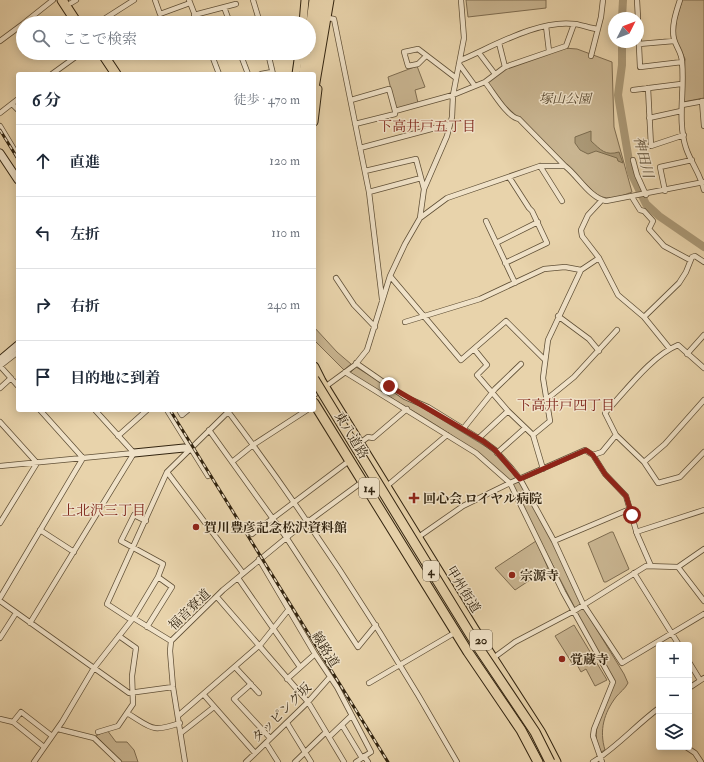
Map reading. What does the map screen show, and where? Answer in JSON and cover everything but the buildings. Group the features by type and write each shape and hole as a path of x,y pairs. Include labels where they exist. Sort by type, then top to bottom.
{"highway":[{"path":"307,16 311,0"},
{"path":"312,16 314,0"},
{"path":"315,16 319,0"},
{"path":"316,21 323,0"},
{"path":"69,1 74,16"},
{"path":"69,1 78,16"},
{"path":"101,60 109,72"},
{"path":"107,60 115,72"},
{"path":"304,72 305,60"},
{"path":"307,60 311,72"},
{"name":"甲州街道","path":"316,371 358,443 387,486 492,658 541,733 556,762"},
{"name":"4","path":"316,382 478,647 535,732 550,762"},
{"name":"4","path":"316,394 470,644 530,735 544,762"},
{"name":"20","path":"316,404 349,461 456,632 521,730 538,762"}],"main road":[{"path":"305,0 305,16"},
{"path":"316,83 330,0"},
{"path":"316,104 322,49"},
{"path":"298,72 303,60"},
{"name":"東八道路","path":"316,404 346,448 392,528"},
{"name":"東八道路","path":"358,443 406,518"}],"street":[{"path":"34,16 54,0"},
{"path":"109,16 134,0"},
{"path":"155,0 160,14 190,2 194,15 236,4"},
{"path":"254,0 258,16"},
{"path":"316,399 325,388 356,363 367,350 383,303 390,276 405,244 420,218 424,189 447,136 450,124 453,95 464,38 461,0"},
{"path":"591,56 601,17 603,0"},
{"path":"637,0 638,12"},
{"path":"680,0 674,20 674,41 680,51 682,62 681,84 684,135 692,160 703,182 704,190"},
{"path":"224,7 227,16"},
{"path":"328,18 334,19 365,171 383,303"},
{"path":"460,62 499,43 546,26 574,24 597,29"},
{"path":"355,124 395,114 395,111 453,95 485,82 505,67 566,46 574,24"},
{"path":"546,26 549,51"},
{"path":"0,42 16,30"},
{"path":"644,44 674,41"},
{"path":"499,43 505,67"},
{"path":"639,48 640,68 682,62"},
{"path":"426,56 418,64 408,66 404,52 418,49 456,78"},
{"path":"479,52 495,74"},
{"path":"55,72 71,60"},
{"path":"214,60 218,72"},
{"path":"243,60 247,72"},
{"path":"269,60 272,72"},
{"path":"460,62 475,86"},
{"path":"485,82 515,118 519,118 565,166 602,200"},
{"path":"633,90 681,84"},
{"path":"648,88 651,146 684,135"},
{"path":"351,100 389,89 395,111"},
{"path":"0,113 16,101"},
{"path":"682,105 703,101 704,126"},
{"path":"12,104 16,108"},
{"path":"649,118 682,111"},
{"path":"360,148 450,124"},
{"path":"0,126 16,147"},
{"path":"0,153 16,177"},
{"path":"365,171 416,159 424,189"},
{"path":"633,160 645,195"},
{"path":"665,191 660,167 692,160"},
{"path":"420,218 447,198 540,166 565,166"},
{"path":"540,166 562,200"},
{"path":"505,263 547,243 538,222 509,176"},
{"path":"369,192 421,178"},
{"path":"670,349 644,317 618,295 598,258 582,236 581,230 588,215 602,200 645,195 703,182"},
{"path":"632,197 640,210 644,211 653,221 649,228 664,246 690,260"},
{"path":"486,221 515,283"},
{"path":"496,243 538,222"},
{"path":"644,317 679,283 686,272 690,260 695,256 704,262"},
{"path":"533,435 550,421 543,378 544,359 548,340 580,270 598,258"},
{"path":"405,322 480,299 536,272 551,267 580,270"},
{"path":"390,276 422,316 461,360 506,321 544,359"},
{"path":"336,278 354,306 375,327"},
{"path":"558,316 589,339 599,351"},
{"path":"547,399 567,384 617,330"},
{"path":"687,354 704,335"},
{"path":"704,368 678,345 670,349 648,368 605,413 616,435 644,462 658,483 680,477 704,452"},
{"path":"0,360 16,347"},
{"path":"474,349 487,365 477,375 508,411 533,435 544,469"},
{"path":"16,354 0,366 16,384"},
{"path":"356,363 405,396 428,407 478,438 497,453 520,479 554,541 584,605 622,663 704,614"},
{"path":"463,429 492,392 521,364"},
{"path":"345,372 476,453 510,483 574,611 613,682 594,729 593,736 601,760"},
{"path":"0,388 11,378"},
{"path":"644,462 665,444 704,401"},
{"path":"358,443 368,437 373,438 407,410"},
{"path":"478,438 508,411"},
{"path":"42,412 83,458"},
{"path":"98,412 134,453"},
{"path":"118,436 145,412"},
{"path":"168,412 208,476"},
{"path":"180,412 182,416 186,412"},
{"path":"171,641 135,619 130,619 107,604 167,472 227,412"},
{"path":"230,412 308,521 376,625 457,762"},
{"path":"232,462 253,445 304,412"},
{"path":"0,422 37,462"},
{"path":"497,453 525,428"},
{"path":"209,430 273,518 358,647 376,625"},
{"path":"387,486 447,434"},
{"path":"593,455 602,452 616,435"},
{"path":"0,466 184,448 190,449"},
{"path":"418,538 463,506 510,483 586,450 593,455 602,470 626,496 636,532 651,566"},
{"path":"30,623 134,453"},
{"path":"83,458 0,600 129,693 173,687"},
{"path":"252,534 349,461"},
{"path":"0,523 37,462"},
{"path":"167,472 243,573"},
{"name":"福音寮道","path":"185,762 179,715 173,687 170,651 171,641 259,559 286,537 362,482"},
{"path":"554,541 630,509"},
{"path":"636,532 704,510"},
{"path":"34,762 58,729 94,668 119,636 130,619 134,617 158,577 163,564 121,541 134,515 146,521"},
{"path":"40,530 74,552"},
{"path":"492,658 515,642 574,611 646,566 678,567 704,549"},
{"name":"線路道","path":"259,559 315,654 337,687 371,752 363,757"},
{"path":"678,567 704,601"},
{"path":"634,573 677,642"},
{"path":"147,627 172,586 158,577"},
{"path":"238,578 300,667"},
{"path":"217,597 308,702 344,762"},
{"path":"179,715 204,695 259,645 289,609"},
{"path":"0,638 16,613"},
{"path":"369,683 456,632"},
{"path":"98,732 118,726 133,704 132,676 136,648 119,636"},
{"path":"287,679 315,654"},
{"path":"692,666 702,679 692,686"},
{"path":"235,667 259,692"},
{"name":"タッピング坂","path":"246,762 308,702 330,677"},
{"path":"251,684 234,699 270,738"},
{"path":"204,695 255,752"},
{"path":"181,734 214,707"},
{"path":"13,722 21,712 52,736"},
{"path":"593,762 601,760 619,741 656,712"},
{"path":"127,713 153,728 161,729 180,723"},
{"path":"329,737 351,716"},
{"path":"0,718 13,722 44,747"},
{"path":"287,722 311,762"},
{"path":"342,725 363,757 368,762"},
{"path":"58,729 94,738 119,762"},
{"path":"295,762 326,732"},
{"path":"266,743 278,762"},
{"path":"690,750 695,753 701,762"},
{"path":"356,762 363,757"}],"green space":[{"path":"466,0 546,0 546,8 468,17"},
{"path":"682,0 704,0 704,98 683,102 685,59 675,38 676,21"},
{"name":"塚山公園","path":"564,48 577,49 612,62 614,127 632,192 613,198 600,196 595,193 504,104 487,82 506,68"},
{"path":"417,66 425,87 415,90 418,103 396,110 388,77"},
{"path":"316,329 337,352 351,364 344,370 316,342"},
{"path":"356,367 493,451 518,478 509,481 453,436 350,373"},
{"path":"520,479 536,507 583,604 575,608 510,483"},
{"path":"613,532 629,569 604,582 588,543"},
{"path":"536,541 548,568 515,590 495,568"},
{"path":"583,607 628,683 608,709 602,736 605,750 599,753 596,734 597,726 613,687 575,612"},
{"path":"574,625 607,680 595,686 586,669 581,672 575,661 572,663 555,636"},
{"path":"107,730 116,742 127,742 134,750 138,762 122,762 96,736"}],"shaded area":[{"path":"591,131 591,141 607,153 619,152 623,163 618,161 617,158 596,151 588,154 580,150 575,143 575,137"}],"waterway":[{"name":"神田川","path":"622,12 623,0"},
{"name":"神田川","path":"622,48 622,65 618,95 631,173 646,204 659,216 704,247"}],"railway":[{"path":"0,130 16,156"},
{"path":"171,412 388,762"}],"place":[{"name":"回心会 ロイヤル病院","path":"414,498"},
{"name":"賀川豊彦記念松沢資料館","path":"196,527"},
{"name":"宗源寺","path":"512,575"},
{"name":"覚蔵寺","path":"562,659"}],"district":[{"name":"下高井戸五丁目","path":"427,126"},
{"name":"下高井戸四丁目","path":"566,405"},
{"name":"上北沢三丁目","path":"104,510"}],"route":[{"path":"389,386 410,399 428,407 483,441 495,450 520,479 586,450 593,455 598,466 626,496 632,515"}]}
